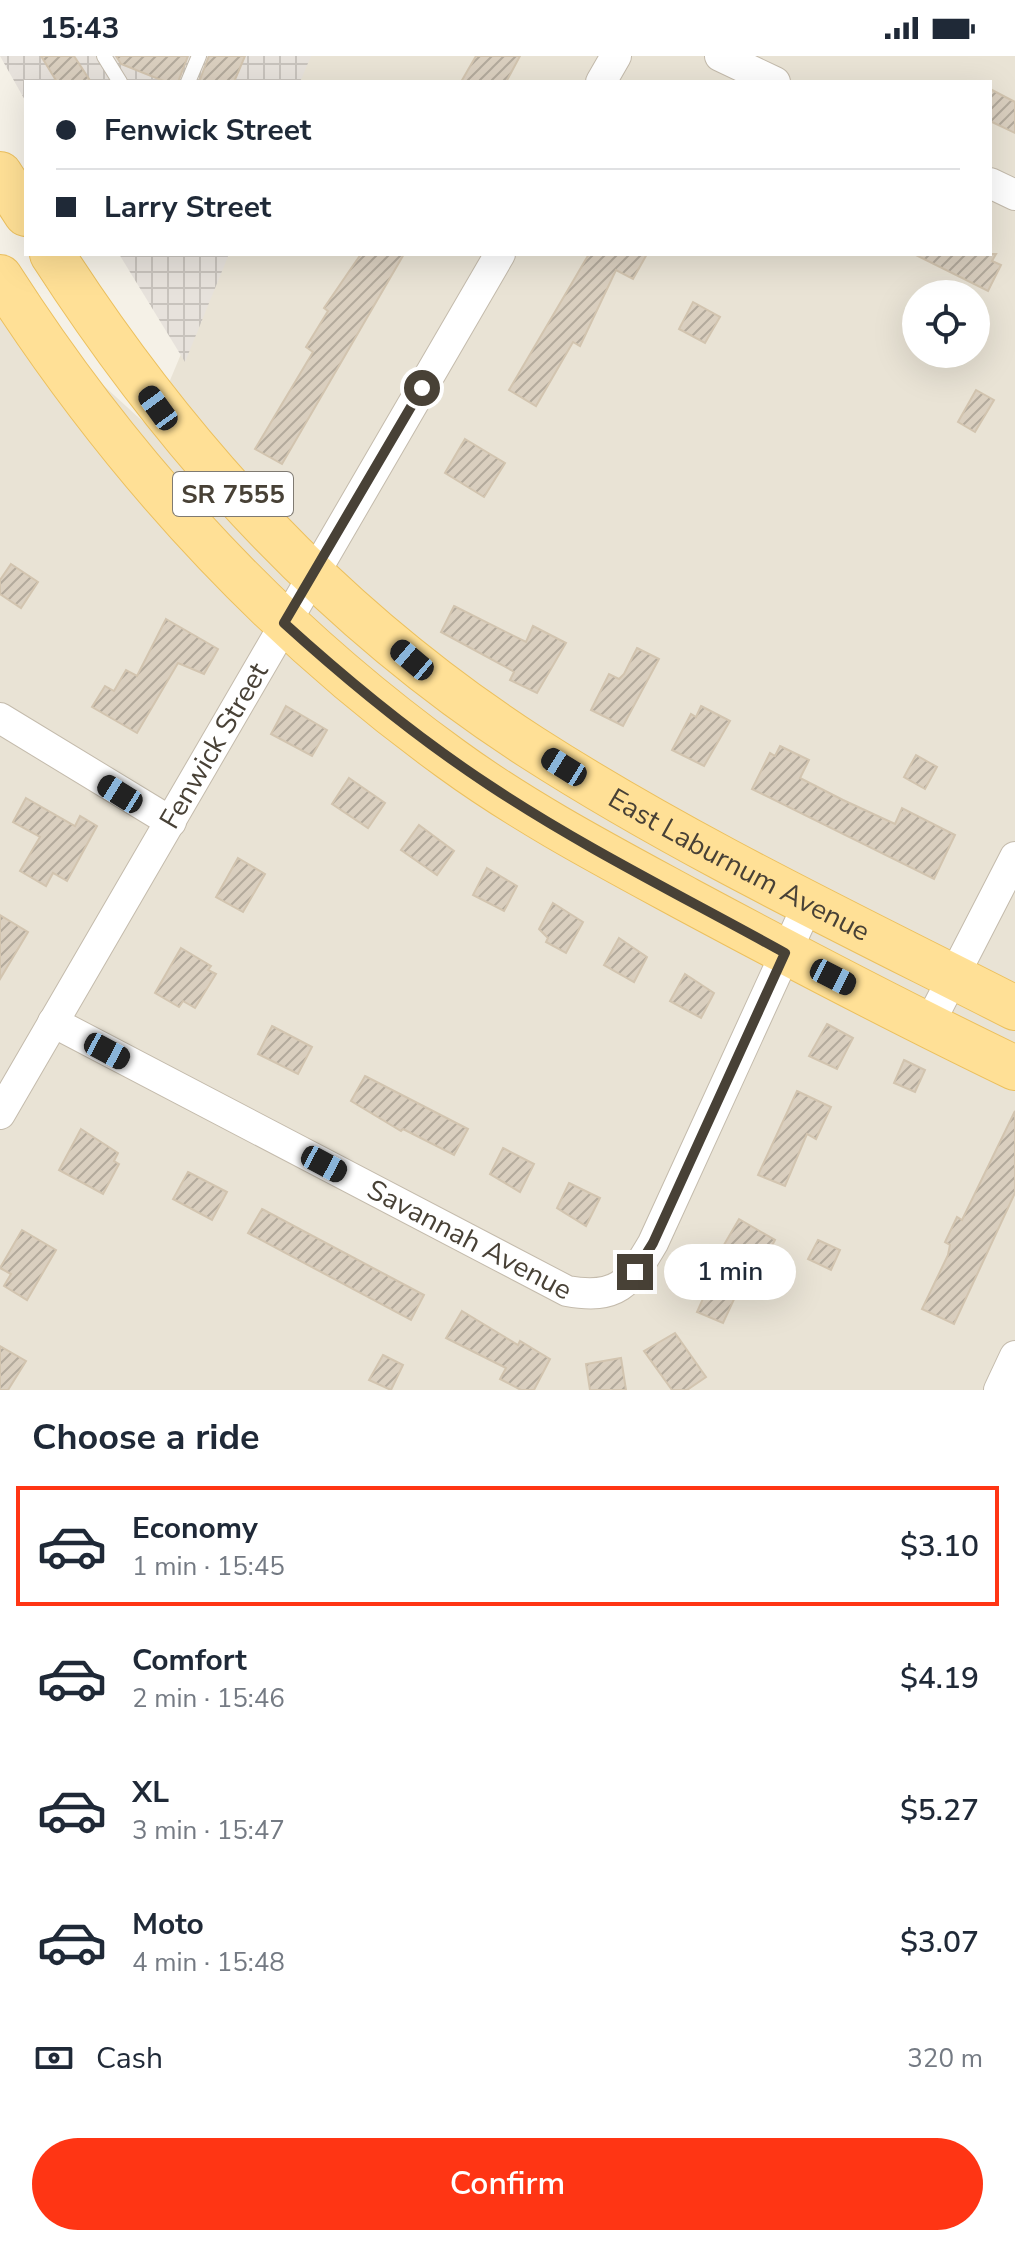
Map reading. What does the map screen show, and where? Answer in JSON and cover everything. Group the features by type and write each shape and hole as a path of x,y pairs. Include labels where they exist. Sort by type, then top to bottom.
{"main road":[{"path":"0,174 24,211"},
{"name":"East Laburnum Avenue","path":"53,256 158,408 227,488 312,575 412,660 529,746 645,814 1015,1008"},
{"name":"East Laburnum Avenue","path":"0,277 60,367 116,440 184,520 284,623 380,705 492,787 608,856 785,953 1015,1068"}],"street":[{"path":"602,80 616,56"},
{"path":"720,56 771,80"},
{"path":"992,184 1015,195"},
{"name":"Fenwick Street","path":"0,1114 499,256"},
{"path":"0,718 171,822"},
{"path":"928,1026 1015,857"},
{"path":"785,953 809,902"},
{"name":"Savannah Avenue","path":"53,1022 567,1291 591,1295 620,1287 635,1272 653,1243 785,953"},
{"path":"999,1390 1015,1356"}],"lane":[{"path":"104,56 119,80"},
{"path":"189,80 199,56"}],"shaded area":[{"path":"0,56 311,56 301,80 24,80 24,98"},
{"path":"306,56 1015,56 1015,1390 0,1390 0,291 150,428 222,256 992,256 992,80 296,80"},
{"path":"120,256 228,256 185,362"}],"building":[{"path":"41,56 74,56 90,80 56,80"},
{"path":"116,56 188,56 179,80 161,80 121,64"},
{"path":"209,56 245,56 235,80 200,80"},
{"path":"476,56 520,56 507,80 462,80"},
{"path":"992,90 1015,102 1015,133 992,122"},
{"path":"996,254 992,261 1001,265 990,287 990,280 966,280 918,256"},
{"path":"360,256 403,256 282,464 255,449 313,352 306,347 328,311 324,308"},
{"path":"588,256 646,256 633,279 616,270 580,346 573,342 536,406 509,390"},
{"path":"693,302 720,317 705,343 679,329"},
{"path":"976,390 994,400 975,432 958,422"},
{"path":"465,439 505,463 484,497 445,473"},
{"path":"11,564 38,582 21,608 0,594 0,580"},
{"path":"454,606 526,642 533,626 566,643 537,693 510,680 514,672 511,670 441,632"},
{"path":"166,619 218,649 204,674 178,663 137,733 92,707 105,686 114,691 126,670 137,676"},
{"path":"637,648 659,659 623,726 591,710 609,674 619,679"},
{"path":"286,706 327,730 312,756 271,734"},
{"path":"701,706 730,721 704,766 672,750 691,714 696,717"},
{"path":"780,746 809,760 800,778 843,800 895,824 902,808 955,835 934,879 752,789 770,753 775,756"},
{"path":"916,755 937,767 925,789 904,777"},
{"path":"349,778 385,803 368,828 332,804"},
{"path":"26,798 75,826 80,816 97,826 67,881 53,873 46,886 20,871 40,837 13,822"},
{"path":"419,825 454,851 437,875 401,850"},
{"path":"238,858 265,874 243,912 216,897"},
{"path":"487,868 517,886 504,911 473,895"},
{"path":"553,903 583,922 566,953 546,942 548,938 539,929"},
{"path":"0,915 28,932 0,979"},
{"path":"619,938 647,957 634,982 604,965"},
{"path":"181,948 211,966 208,970 216,974 195,1008 183,1001 179,1007 155,993"},
{"path":"685,974 714,993 701,1018 670,1001"},
{"path":"827,1024 853,1038 837,1069 809,1056"},
{"path":"272,1026 312,1047 298,1074 258,1054"},
{"path":"904,1060 925,1070 915,1092 894,1083"},
{"path":"365,1076 468,1129 454,1155 403,1129 401,1131 351,1101"},
{"path":"797,1091 831,1107 816,1139 807,1134 785,1186 758,1175"},
{"path":"1015,1111 1015,1193 954,1324 922,1309 948,1255 950,1245 945,1242 957,1217 962,1220"},
{"path":"81,1129 118,1153 114,1161 119,1164 103,1194 59,1170"},
{"path":"503,1148 534,1164 520,1192 490,1174"},
{"path":"188,1172 227,1192 212,1220 173,1199"},
{"path":"569,1183 600,1198 586,1226 557,1208"},
{"path":"262,1209 424,1295 411,1320 248,1233"},
{"path":"739,1219 775,1240 765,1259 755,1254 723,1323 697,1312 724,1252 721,1250"},
{"path":"22,1230 56,1250 27,1300 4,1286 11,1274 0,1268"},
{"path":"818,1240 840,1250 831,1270 808,1259"},
{"path":"462,1311 518,1345 520,1341 550,1359 534,1390 521,1390 500,1379 506,1368 446,1338"},
{"path":"675,1333 706,1377 687,1390 672,1390 644,1351"},
{"path":"0,1346 26,1361 8,1390 0,1390"},
{"path":"383,1355 403,1365 391,1390 369,1380"},
{"path":"621,1358 626,1390 590,1390 586,1364"}],"route":[{"path":"422,388 284,623 399,720 492,787 608,856 785,953 653,1243 635,1272"}]}
